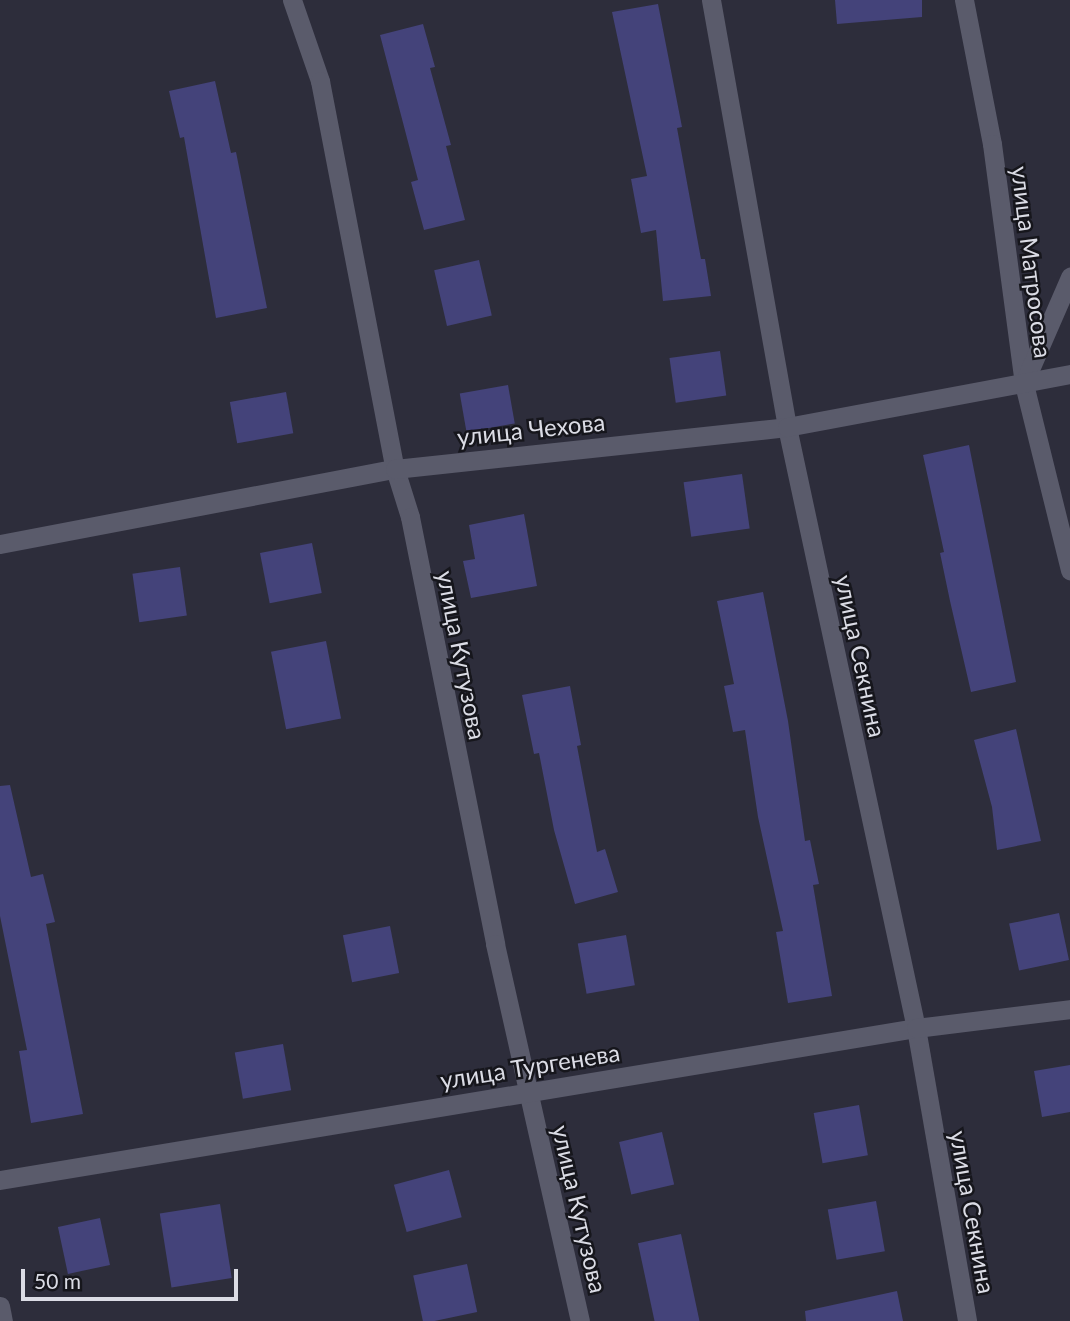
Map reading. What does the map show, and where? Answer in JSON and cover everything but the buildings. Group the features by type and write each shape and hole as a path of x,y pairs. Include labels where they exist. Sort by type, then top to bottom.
{"street":[{"name":"улица Кутузова","path":"292,0 320,81 395,469 410,517 495,944 580,1321"},
{"name":"улица Секнина","path":"711,0 787,427 916,1028 967,1321"},
{"name":"улица Матросова","path":"964,0 992,144 1024,384 1070,570"},
{"path":"1024,384 1070,277"},
{"name":"улица Чехова","path":"0,544 395,469 787,427 1070,374"},
{"name":"улица Тургенева","path":"0,1180 528,1090 916,1028 1070,1009"},
{"path":"0,1306 3,1321"}]}
